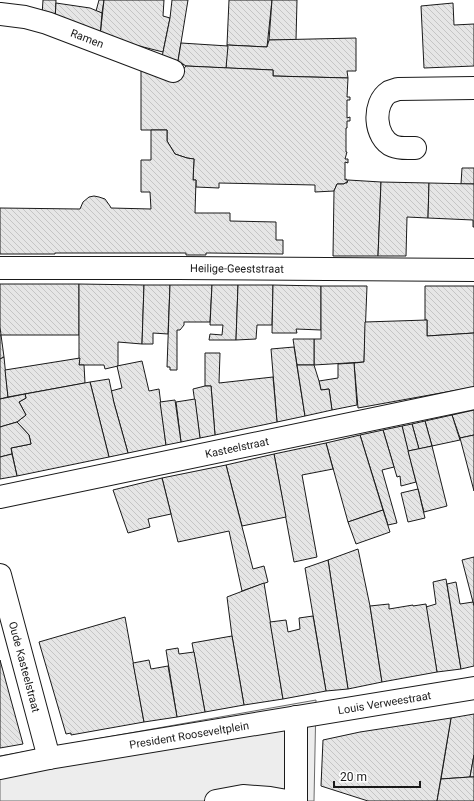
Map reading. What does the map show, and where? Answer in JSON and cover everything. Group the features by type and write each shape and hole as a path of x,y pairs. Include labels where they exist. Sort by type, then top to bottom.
{"street":[{"name":"Ramen","path":"0,14 26,17 47,23 173,71"},
{"path":"415,148 398,148 389,144 382,137 377,119 378,110 382,100 388,93 398,89 474,88"},
{"name":"Heilige-Geeststraat","path":"0,268 474,270"},
{"name":"Kasteelstraat","path":"0,497 474,398"},
{"name":"Oude Kasteelstraat","path":"0,575 49,758"},
{"name":"Louis Verweestraat","path":"296,717 474,688"},
{"path":"296,717 296,801"},
{"name":"President Rooseveltplein","path":"0,768 49,758 296,717"},
{"path":"216,801 243,796 287,801"}],"shaded area":[{"path":"316,700 314,801 0,801 0,756"}],"building":[{"path":"43,0 56,0 55,20 42,15"},
{"path":"99,0 104,0 102,13 96,11"},
{"path":"104,0 164,0 163,16 170,18 163,52 100,36"},
{"path":"172,0 188,0 178,61 162,57"},
{"path":"229,0 272,0 267,47 227,45"},
{"path":"272,0 297,0 296,40 269,40"},
{"path":"56,3 90,8 102,13 100,36 55,20"},
{"path":"453,3 454,25 474,24 474,66 424,68 421,6"},
{"path":"356,38 356,71 347,71 348,78 273,76 273,70 226,68 227,45 267,47 269,40"},
{"path":"181,43 228,46 226,68 186,66 178,61"},
{"path":"186,66 273,70 273,76 348,78 347,97 350,97 350,100 347,100 347,118 350,117 350,121 347,121 346,128 347,152 345,159 348,159 348,163 345,162 345,180 347,179 347,183 337,184 334,191 315,192 315,185 219,183 219,188 196,187 196,180 193,180 194,159 175,154 167,141 167,130 141,130 141,68 176,78"},
{"path":"151,130 167,130 167,141 175,154 194,159 193,180 196,180 195,213 230,213 230,221 276,222 276,240 283,240 283,254 0,254 0,208 80,209 83,202 89,197 94,196 105,199 111,208 151,209 150,192 141,192 141,160 151,160"},
{"path":"462,168 474,168 474,184 461,184"},
{"path":"348,180 381,182 378,256 333,256 334,191 337,184 347,183"},
{"path":"381,182 429,183 428,218 407,217 406,256 378,256"},
{"path":"429,183 474,184 474,227 473,220 428,218"},
{"path":"0,284 79,284 79,335 1,335"},
{"path":"79,284 144,285 142,344 118,342 118,366 105,369 104,365 79,365"},
{"path":"144,285 170,285 168,334 153,333 153,344 142,344"},
{"path":"170,285 212,285 210,322 184,322 184,325 180,330 177,330 177,370 170,370 170,367 167,367"},
{"path":"212,285 238,285 236,340 209,340 210,334 222,335 223,325 210,325"},
{"path":"238,285 273,285 272,325 257,325 256,339 236,340"},
{"path":"273,285 321,286 321,330 296,329 297,333 272,333"},
{"path":"321,286 367,286 364,362 314,365 314,339 321,339"},
{"path":"425,286 474,286 474,333 427,336 427,320 425,320"},
{"path":"427,320 427,336 474,333 474,387 358,408 354,363 364,362 365,322"},
{"path":"0,335 4,357 0,359"},
{"path":"293,339 314,339 314,365 297,365"},
{"path":"294,347 305,416 277,422 271,349"},
{"path":"205,353 220,353 219,383 273,377 277,422 215,435 211,386 205,386"},
{"path":"4,357 8,397 0,399 0,359"},
{"path":"80,358 79,365 84,365 85,383 8,397 5,370"},
{"path":"142,361 149,391 159,389 166,445 128,453 111,391 122,388 117,366"},
{"path":"354,363 357,405 332,410 329,389 321,390 319,381 338,378 338,364"},
{"path":"297,365 314,365 321,390 329,389 332,410 305,416"},
{"path":"109,379 128,453 109,457 90,382"},
{"path":"90,382 109,457 17,476 11,448 31,444 29,435 17,422 26,415 19,402 26,398 25,394"},
{"path":"211,386 215,435 200,438 193,389"},
{"path":"25,394 26,398 19,402 26,415 17,422 0,427 0,399"},
{"path":"195,399 200,438 181,442 176,402"},
{"path":"175,400 181,442 166,445 160,402"},
{"path":"474,410 474,435 460,438 452,415"},
{"path":"452,415 460,440 432,446 425,421"},
{"path":"425,421 432,446 419,449 412,424"},
{"path":"17,422 29,435 31,444 11,448 12,454 0,457 0,427"},
{"path":"412,424 419,449 408,451 402,426"},
{"path":"402,426 416,482 401,486 400,476 397,477 383,430"},
{"path":"383,430 394,467 382,470 397,523 388,525 360,435"},
{"path":"360,435 383,510 348,522 326,443"},
{"path":"474,435 474,491 460,438"},
{"path":"326,443 333,469 302,475 317,557 294,562 274,454"},
{"path":"432,446 447,506 424,512 408,451"},
{"path":"12,454 17,476 0,479 0,457"},
{"path":"274,454 286,517 242,526 226,465"},
{"path":"226,465 253,569 264,566 268,582 242,591 229,531 178,542 162,478"},
{"path":"162,478 171,514 148,519 150,527 128,533 113,490"},
{"path":"418,489 425,518 408,522 401,493"},
{"path":"383,510 390,532 356,544 348,522"},
{"path":"358,549 370,606 382,682 348,689 328,560"},
{"path":"474,557 474,606 462,560"},
{"path":"328,560 348,689 326,691 305,568"},
{"path":"446,579 461,669 437,672 426,607 436,604 433,582"},
{"path":"456,582 460,604 473,602 474,606 474,666 461,669 447,584"},
{"path":"264,583 283,699 244,705 227,597"},
{"path":"389,604 389,609 426,604 437,672 382,682 370,606"},
{"path":"313,616 326,691 283,699 270,622 286,620 288,632 300,629 299,618"},
{"path":"125,617 144,722 71,735 71,733 66,734 39,642"},
{"path":"232,636 244,705 205,712 192,643"},
{"path":"178,648 179,654 194,652 205,712 177,717 166,650"},
{"path":"0,660 23,744 0,748"},
{"path":"149,660 151,669 168,666 177,717 144,722 133,663"},
{"path":"474,714 474,755 470,777 441,779 451,718"},
{"path":"451,718 437,801 368,801 321,786 323,740 360,732"},
{"path":"474,755 474,777 470,777"},
{"path":"474,777 474,801 437,801 441,779"}]}
